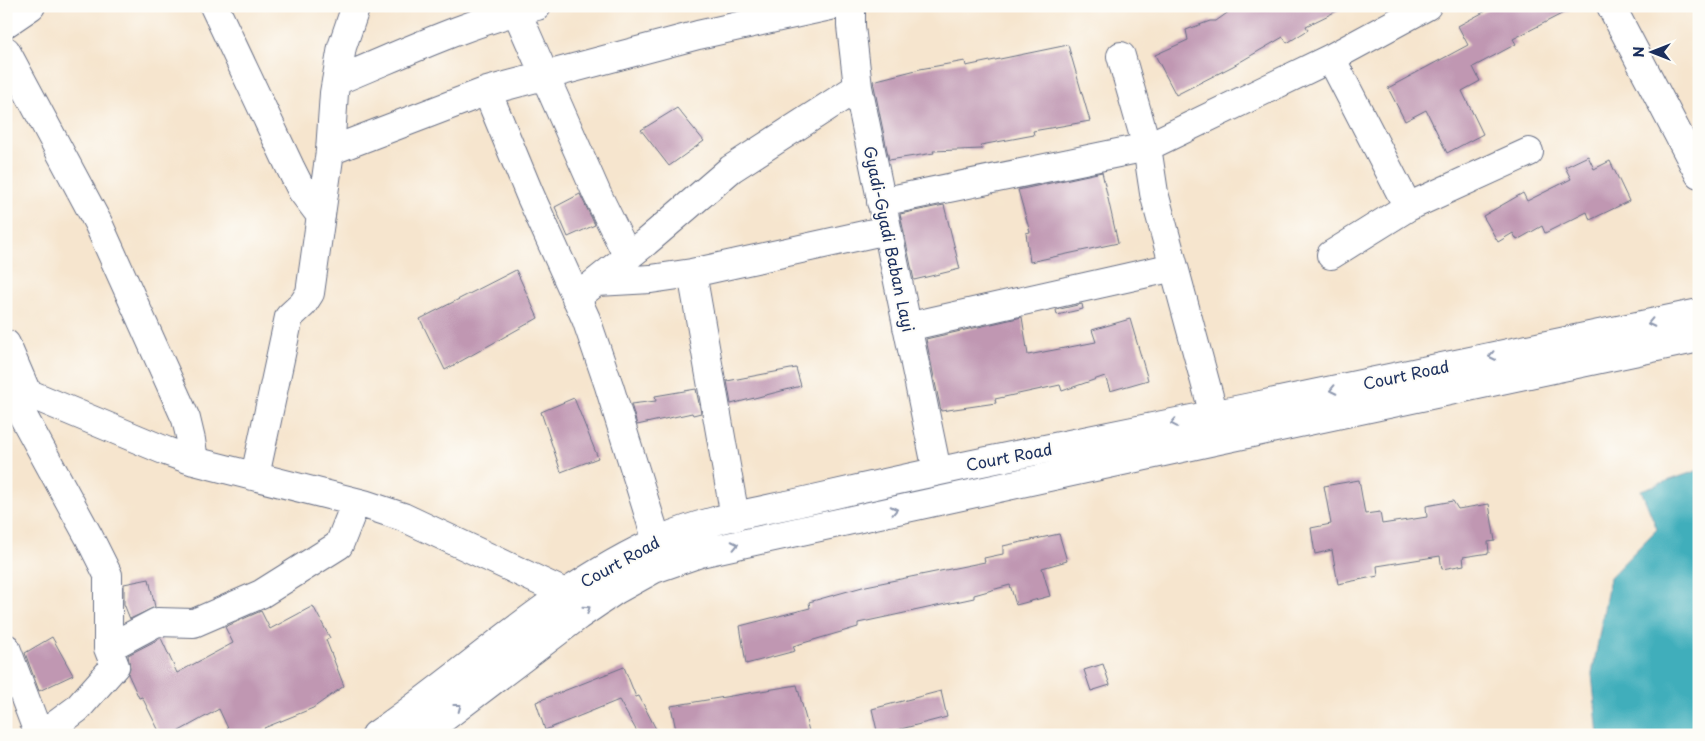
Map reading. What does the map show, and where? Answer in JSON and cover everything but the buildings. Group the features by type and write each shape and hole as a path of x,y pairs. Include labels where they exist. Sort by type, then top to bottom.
{"street":[{"path":"6,23 31,6"},
{"path":"214,6 302,191 320,216"},
{"path":"255,476 289,317 303,304 310,293 330,151 336,81 342,47 354,12 377,6"},
{"path":"330,151 487,91 698,34 830,6"},
{"name":"Gyadi-Gyadi Baban Layi","path":"851,6 851,26 858,87 937,471"},
{"path":"881,202 1147,146 1331,58 1390,15 1427,6"},
{"path":"1611,6 1699,174"},
{"path":"336,81 452,34 523,8 544,75 597,194 628,257"},
{"path":"6,51 98,223 186,419 192,440 194,461"},
{"path":"1121,56 1147,146 1154,193 1214,415"},
{"path":"1331,58 1408,207"},
{"path":"587,290 731,168 858,87"},
{"path":"487,91 530,195 587,290 586,319 657,541"},
{"path":"1331,256 1408,207 1529,152"},
{"path":"587,290 692,273 887,230"},
{"path":"907,327 1174,267"},
{"path":"692,273 735,516"},
{"name":"Court Road","path":"376,735 412,711 565,593 614,563 657,541 710,522 937,471 1699,313"},
{"name":"Court Road","path":"418,735 616,590 654,569 700,553 1699,338"},
{"path":"6,344 13,387 108,575 108,648 115,666 77,708 40,735 6,648"},
{"path":"13,387 194,461 356,502 403,517 565,593"},
{"path":"108,648 157,622 194,623 261,594 339,545 356,502"}],"water":[{"path":"1699,470 1699,735 1598,735 1592,674 1610,577 1657,529 1641,490"}]}
